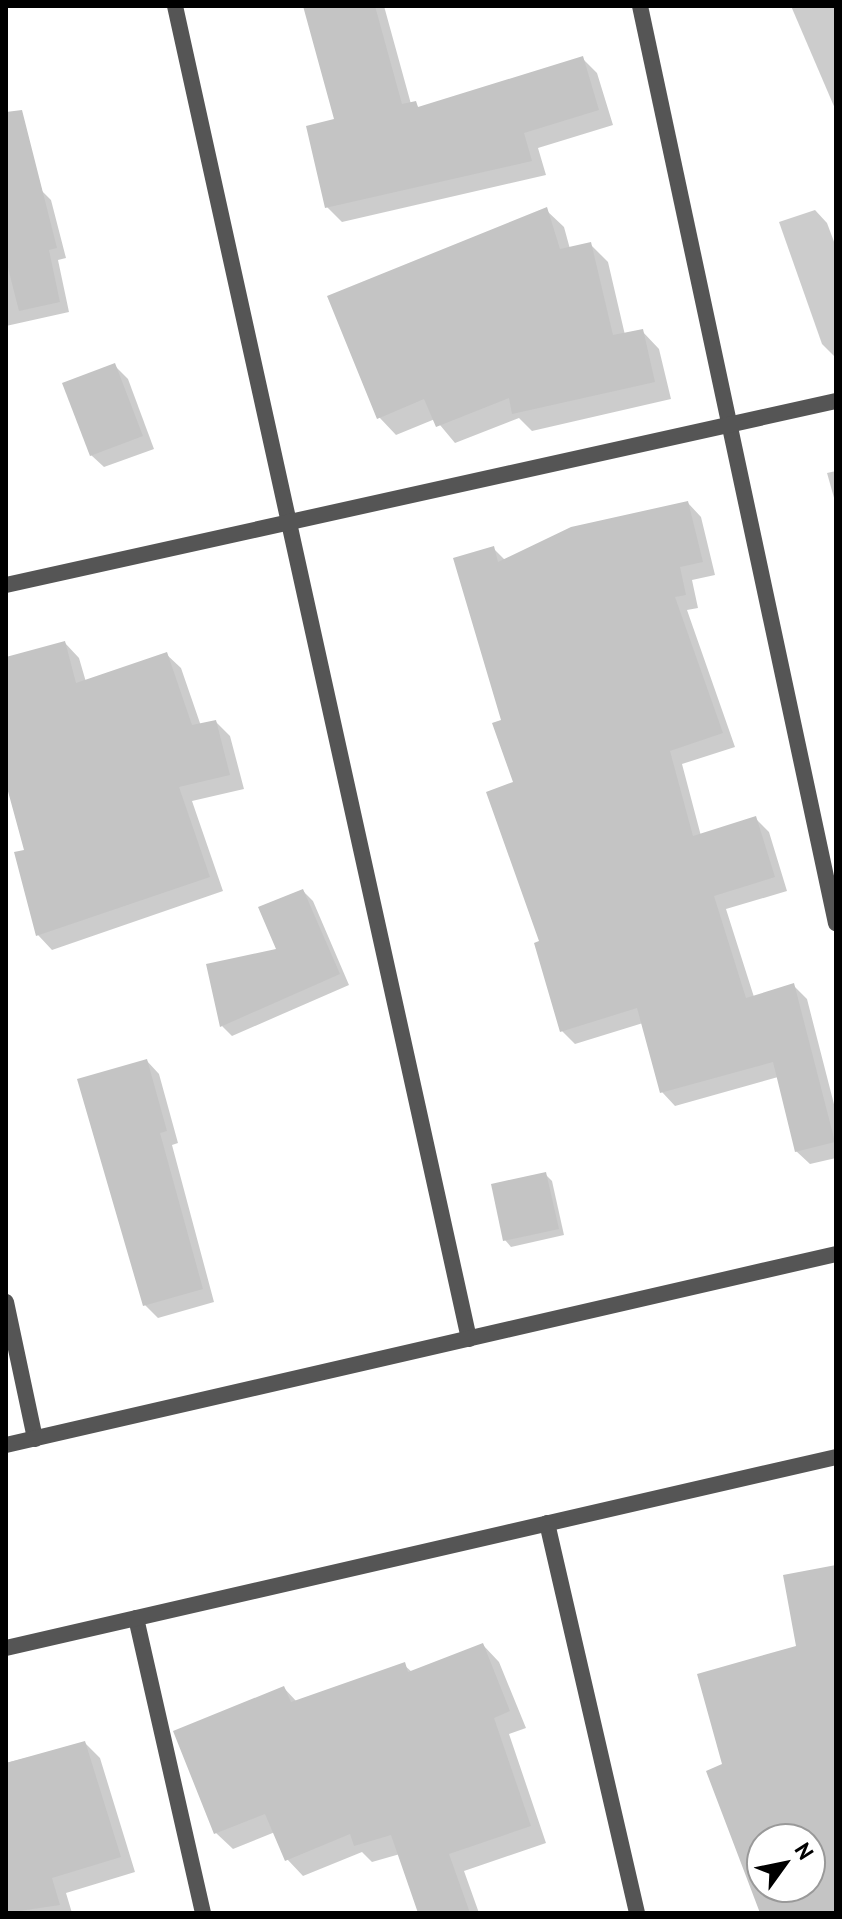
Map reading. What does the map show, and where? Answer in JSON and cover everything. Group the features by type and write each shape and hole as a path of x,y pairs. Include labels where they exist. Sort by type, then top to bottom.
{"street":[{"path":"175,6 292,520 469,1339"},
{"path":"640,6 836,923"},
{"path":"6,585 836,401"},
{"path":"6,1445 836,1254"},
{"path":"6,1302 35,1439"},
{"path":"6,1648 836,1457"},
{"path":"547,1523 637,1913"},
{"path":"136,1618 203,1913"}],"building":[{"path":"303,6 375,6 402,104 416,101 418,107 583,56 599,110 524,133 532,161 325,208 306,126 334,119"},
{"path":"22,110 57,248 49,250 60,302 19,311 6,260 6,112"},
{"path":"547,207 560,249 591,242 613,335 643,329 655,382 512,414 509,398 436,427 424,399 377,419 327,296"},
{"path":"115,363 143,436 90,456 62,383"},
{"path":"688,501 703,562 680,567 686,595 675,597 723,733 670,751 693,836 756,816 775,877 714,896 746,998 794,983 835,1142 795,1152 773,1062 660,1093 637,1008 560,1032 534,943 539,941 486,792 513,782 492,723 501,720 453,558 494,546 498,562 571,527"},
{"path":"65,641 76,683 167,652 192,725 216,720 230,775 179,787 210,877 36,936 14,852 24,850 6,784 6,657"},
{"path":"303,889 340,974 220,1027 206,964 276,949 258,907"},
{"path":"147,1059 167,1131 160,1133 203,1289 143,1306 77,1079"},
{"path":"546,1172 559,1229 503,1241 491,1184"},
{"path":"836,1565 836,1913 760,1913 756,1903 826,1903 826,1823 746,1823 746,1876 706,1771 722,1764 697,1674 796,1646 783,1575"},
{"path":"483,1643 510,1711 494,1718 531,1826 449,1854 470,1913 418,1913 391,1835 354,1846 350,1834 285,1861 265,1814 214,1834 173,1731 284,1686 291,1702 405,1662 408,1672"},
{"path":"85,1741 121,1857 52,1878 60,1905 6,1913 6,1763"}]}
